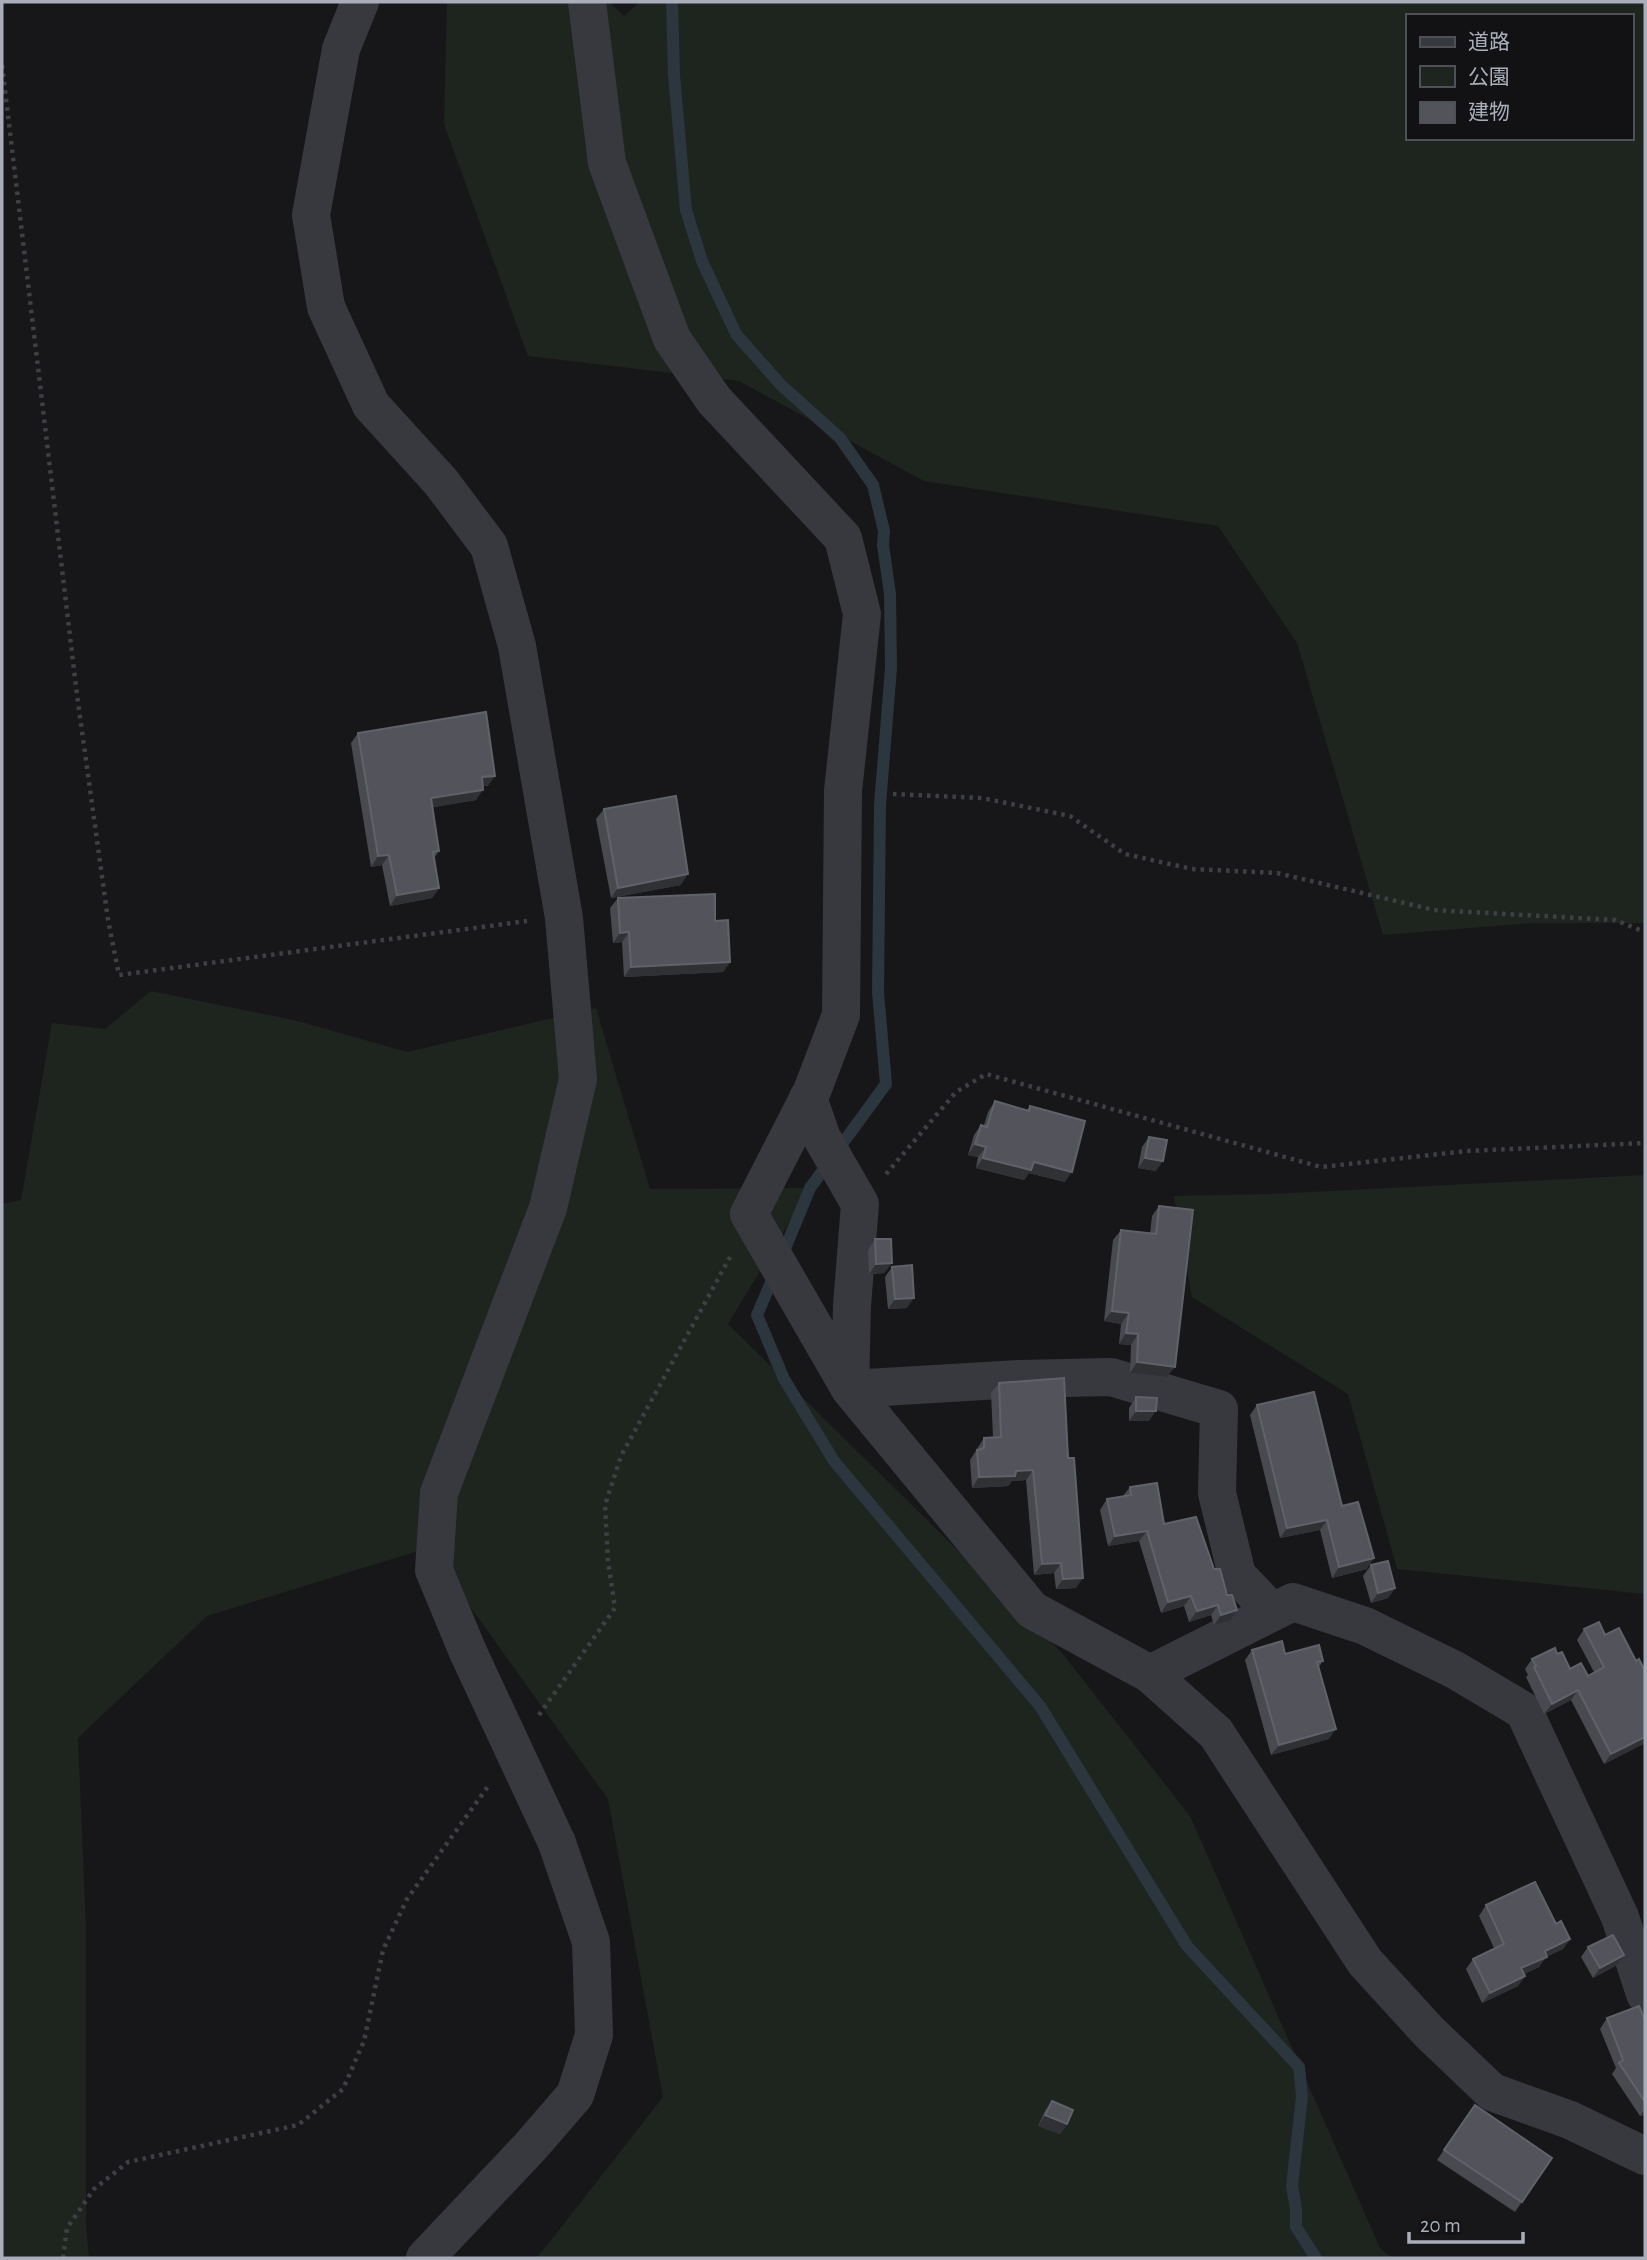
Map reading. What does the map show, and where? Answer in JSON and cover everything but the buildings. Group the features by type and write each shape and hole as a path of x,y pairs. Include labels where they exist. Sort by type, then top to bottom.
{"street":[{"path":"360,2 341,49 311,215 326,307 371,405 441,482 489,546 517,646 564,918 578,1079 548,1208 439,1493 434,1570 468,1652 557,1843 591,1942 594,2035 575,2095 425,2258"},
{"path":"587,2 607,163 672,339 714,400 843,538 862,614 843,791 841,1015 754,1222 850,1389 1032,1610 1150,1674 1216,1733 1365,1962 1439,2041 1492,2092 1570,2120 1645,2156"},
{"path":"808,1098 822,1138 855,1195 850,1389"},
{"path":"850,1389 1019,1379 1111,1377 1219,1409 1217,1493 1237,1575 1272,1612"},
{"path":"1150,1674 1293,1602 1365,1626 1455,1670 1524,1711 1620,1917 1645,1994"}],"path":[{"path":"2,65 77,695 108,920 119,975 536,919 564,918"},
{"path":"893,794 982,797 1070,816 1125,854 1192,869 1277,873 1434,910 1615,920 1645,932"},
{"path":"855,1195 956,1091 986,1074 1321,1167 1466,1151 1645,1143"},
{"path":"535,1720 615,1608 608,1561 605,1505 621,1456 730,1258 754,1222"},
{"path":"63,2258 66,2228 94,2189 128,2162 298,2124 343,2090 364,2041 383,1950 407,1899 495,1776"}],"green space":[{"path":"447,2 609,2 624,16 640,2 1645,2 1645,923 1533,923 1383,935 1297,643 1218,526 924,481 739,381 528,356 444,124"},
{"path":"151,991 298,1021 407,1052 596,1008 650,1189 810,1188 728,1324 1062,1653 1190,1816 1380,2248 1392,2258 537,2258 663,2097 608,1799 428,1548 207,1616 78,1738 86,1929 86,2225 89,2258 2,2258 2,1204 21,1200 52,1023 105,1029"},
{"path":"1645,1175 1645,1594 1397,1569 1348,1394 1192,1297 1174,1196 1272,1194"}],"waterway":[{"path":"672,2 674,75 686,210 702,261 736,334 781,385 840,438 873,485 884,531 883,545 890,594 891,668 880,805 878,992 886,1084 810,1188 782,1256"},
{"path":"775,1273 757,1315 784,1379 834,1461 1040,1706 1187,1946 1299,2067 1302,2096 1292,2186 1296,2227 1316,2258"}]}
